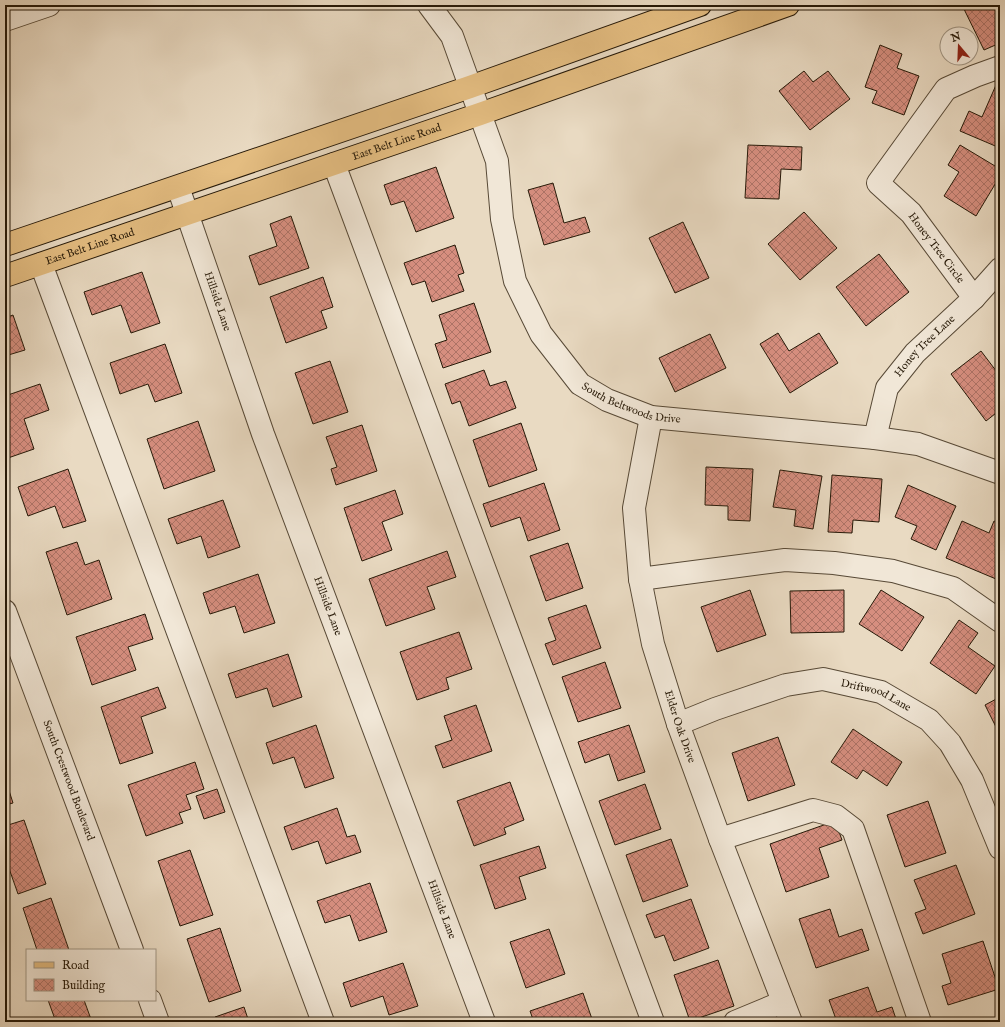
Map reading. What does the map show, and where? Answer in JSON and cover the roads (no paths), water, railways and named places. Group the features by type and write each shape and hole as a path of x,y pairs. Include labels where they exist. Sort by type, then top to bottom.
{"main road":[{"path":"5,245 470,87 700,5"},
{"name":"East Belt Line Road","path":"5,276 480,114 788,5"}],"street":[{"path":"5,20 50,5"},
{"name":"South Beltwoods Drive","path":"429,5 452,36 497,161 502,219 515,282 541,334 580,384 607,400 651,417 875,438 918,444 1000,473"},
{"name":"Honey Tree Circle","path":"974,298 911,213 878,183 946,89 1000,67"},
{"path":"334,164 653,1022"},
{"name":"Hillside Lane","path":"178,187 263,434 484,1022"},
{"path":"41,264 322,1022"},
{"name":"Honey Tree Lane","path":"875,438 888,388 915,353 974,298 1000,269"},
{"name":"Elder Oak Drive","path":"651,417 634,508 640,579 653,644 678,724 720,839 791,1022"},
{"path":"640,579 785,560 834,563 893,571 953,588 1000,621"},
{"name":"South Crestwood Boulevard","path":"5,611 132,949"},
{"name":"Driftwood Lane","path":"678,724 716,709 786,685 823,679 881,692 929,720 950,743 972,780 1000,848"},
{"path":"720,839 813,810 836,816 853,829 920,1022"},
{"path":"150,1001 158,1022"},
{"path":"735,1022 783,1002"}]}
